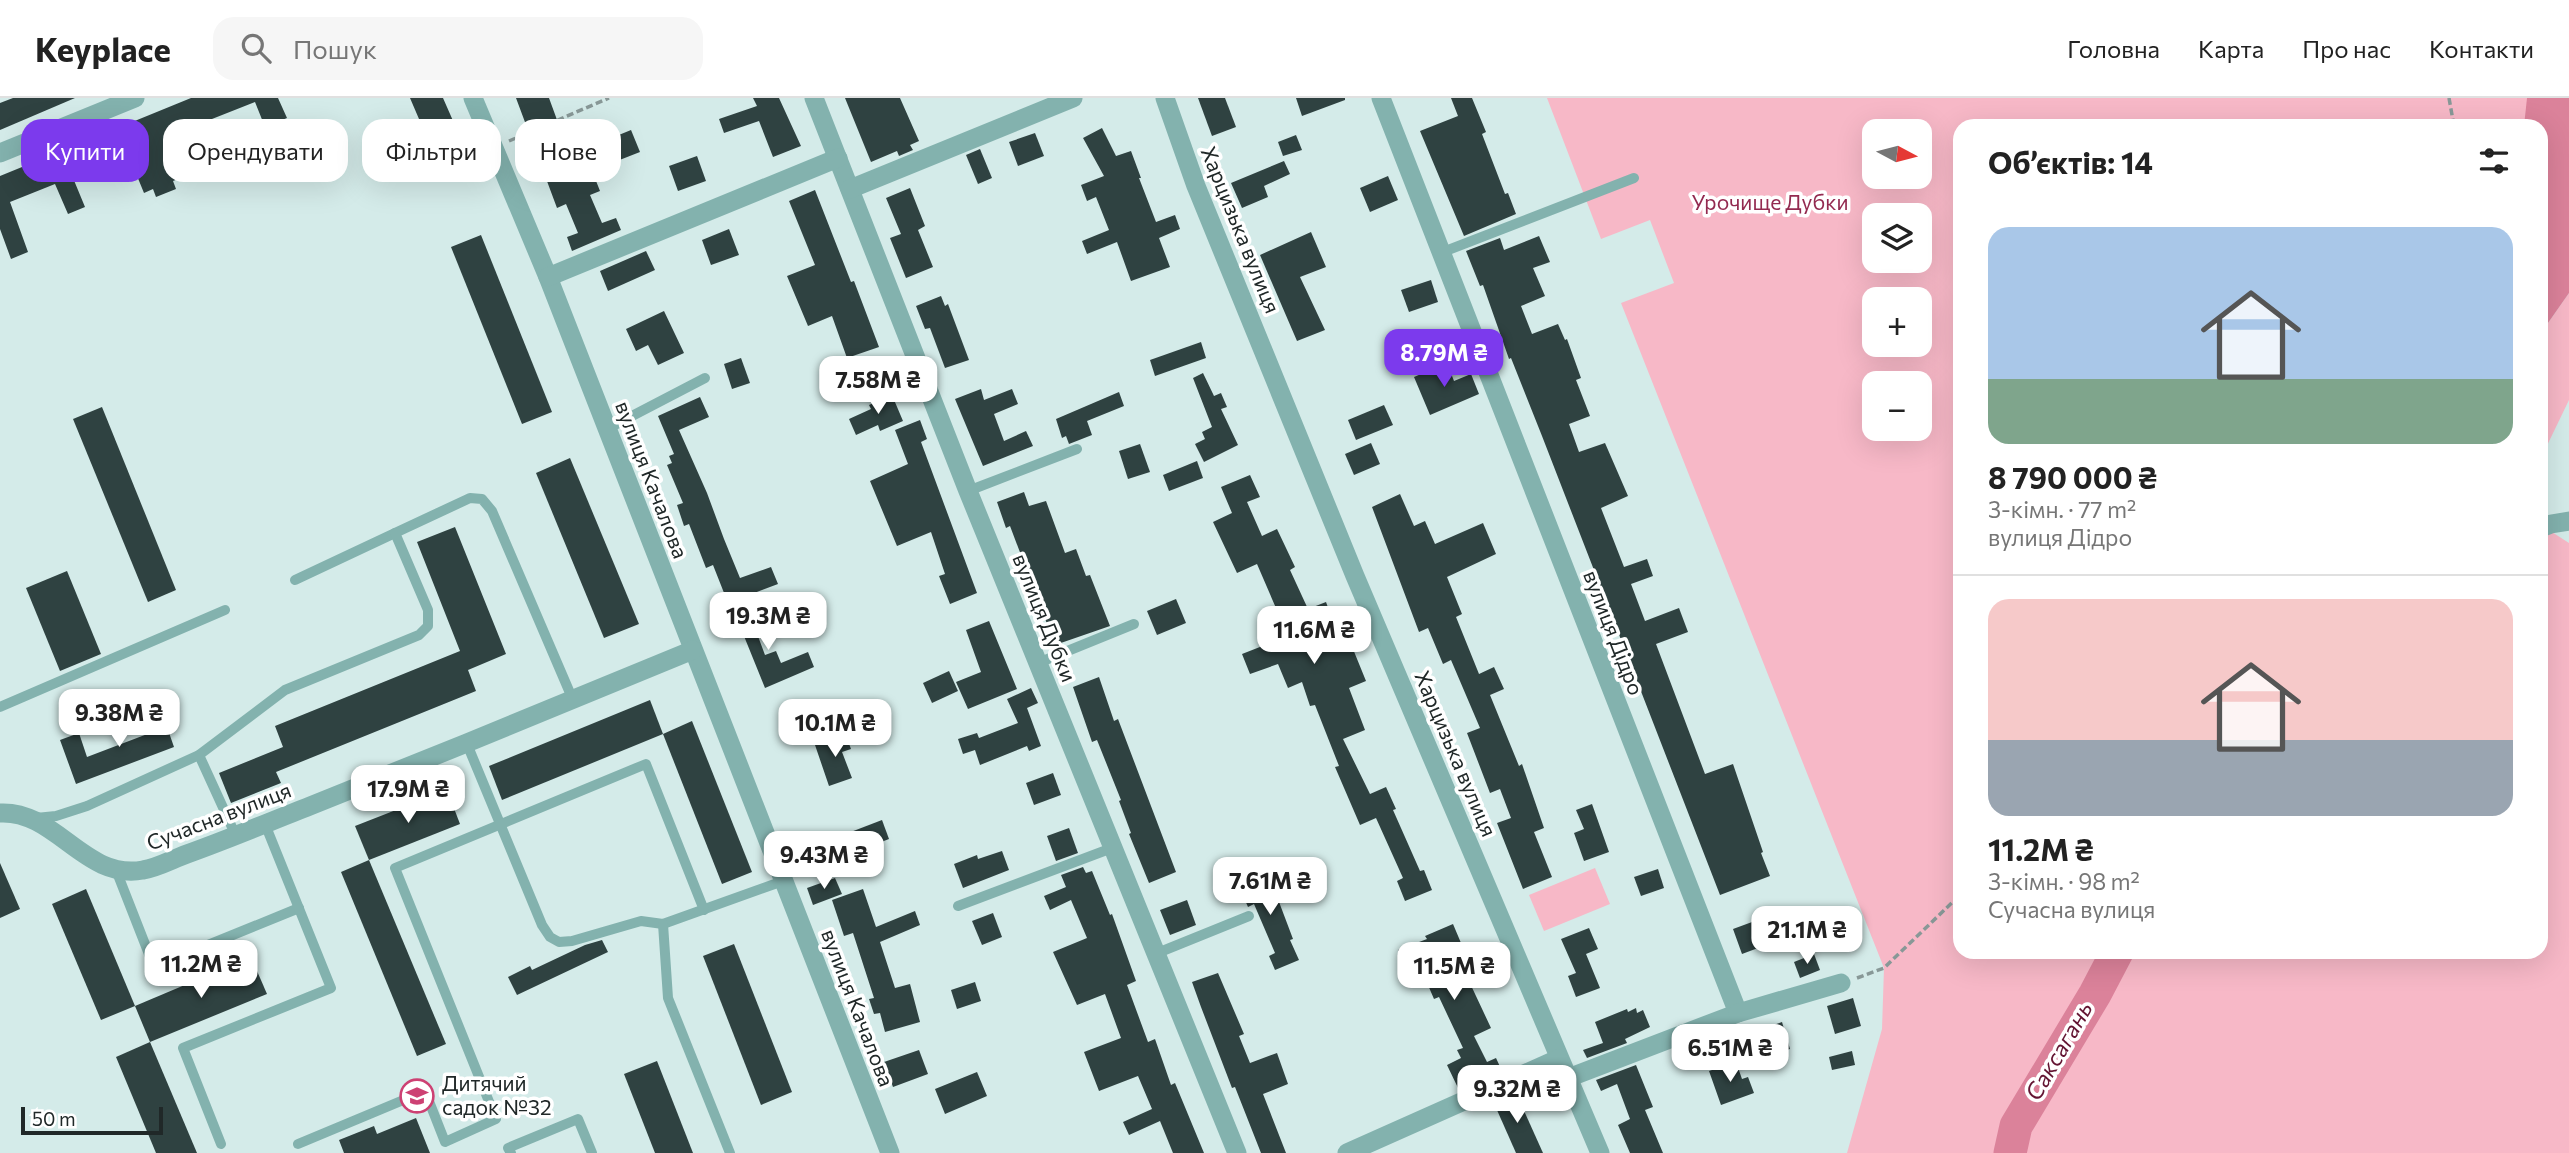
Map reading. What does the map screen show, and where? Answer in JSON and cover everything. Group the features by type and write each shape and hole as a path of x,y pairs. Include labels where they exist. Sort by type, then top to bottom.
{"street":[{"path":"0,153 135,98"},
{"name":"вулиця Качалова","path":"473,98 482,119"},
{"name":"вулиця Дубки","path":"814,98 968,491 1237,1153"},
{"path":"850,189 1073,98"},
{"name":"Харцизька вулиця","path":"1165,98 1196,186 1355,576 1600,1153"},
{"name":"вулиця Дідро","path":"1381,98 1738,1013"},
{"path":"548,277 838,158"},
{"name":"вулиця Качалова","path":"501,164 548,277 890,1153"},
{"path":"2548,525 2569,521"},
{"name":"Сучасна вулиця","path":"116,870 142,871 236,836 693,650"},
{"path":"0,813 32,818 98,863 116,870"},
{"path":"1568,1078 1738,1013 1841,983"},
{"path":"1347,1153 1558,1059"}],"lane":[{"path":"1443,253 1634,178"},
{"path":"607,429 705,378"},
{"path":"968,491 1077,449"},
{"path":"295,580 470,498 482,499 492,511 503,534 572,700"},
{"path":"32,818 56,816 87,806 199,755 285,690 419,635 428,626 428,610 395,533"},
{"path":"0,707 225,610"},
{"path":"1038,663 1134,624"},
{"path":"467,744 542,925 550,937 559,942 572,941 641,921 663,924 783,881"},
{"path":"199,755 236,836"},
{"path":"298,1144 425,1091 445,1142 496,1119 395,868 646,764 704,909"},
{"path":"222,1144 183,1048 331,988 265,824"},
{"path":"958,906 1112,848"},
{"path":"116,870 154,967 299,908"},
{"path":"1155,954 1249,916"},
{"path":"663,924 668,998 730,1153"},
{"path":"510,1153 508,1148 578,1119 592,1153"}],"path":[{"path":"501,144 608,98"},
{"path":"2449,98 2453,119"},
{"path":"1841,983 1884,968 1953,901"}],"green space":[{"name":"Урочище Дубки","path":"1547,98 2549,98 2543,119 1953,119 1953,959 2548,959 2548,530 2569,543 2569,1153 1847,1153 1882,1029 1884,968 1621,303 1674,283 1650,220 1601,239"},
{"path":"2569,293 2569,400 2548,444 2548,323"},
{"path":"1595,868 1610,904 1544,931 1529,895"}],"shaded area":[{"path":"2527,98 2569,98 2569,293 2548,323 2548,119 2525,119"},
{"path":"2096,959 2131,959 2120,976 2095,994"}],"building":[{"path":"13,98 75,98 0,130 0,103"},
{"path":"191,98 278,98 287,118 262,119 255,102 212,119 163,119 163,182 173,182 176,189 156,197 153,189 144,193 139,182 149,182 149,119 140,119"},
{"path":"410,98 443,98 452,119 419,119"},
{"path":"516,98 549,98 557,119 524,119"},
{"path":"753,98 779,98 801,146 773,157 759,121 724,133 719,119 757,106"},
{"path":"845,98 900,98 919,141 910,145 913,150 899,156 897,151 871,162"},
{"path":"1198,98 1225,98 1236,127 1212,136"},
{"path":"1296,98 1345,98 1345,100 1302,116"},
{"path":"1451,98 1472,98 1486,132 1482,134 1505,194 1508,193 1516,214 1464,236 1420,131 1458,116"},
{"path":"1102,128 1116,156 1131,151 1156,222 1175,215 1180,229 1159,238 1170,267 1131,281 1117,242 1087,254 1082,241 1109,230 1096,197 1087,201 1081,185 1104,176 1083,138"},
{"path":"631,130 640,152 621,159 621,134"},
{"path":"1035,133 1044,156 1018,166 1009,142"},
{"path":"1296,135 1302,150 1283,156 1278,142"},
{"path":"980,149 992,178 978,184 966,155"},
{"path":"697,156 706,181 678,191 669,166"},
{"path":"1284,161 1290,174 1264,186 1268,197 1242,208 1231,183"},
{"path":"21,167 21,182 75,182 85,207 68,214 55,184 10,202 28,252 11,259 0,229 0,176"},
{"path":"1388,176 1398,200 1370,212 1360,188"},
{"path":"547,182 596,182 600,191 590,195 602,223 616,218 621,230 572,251 567,237 578,233 566,204 557,208"},
{"path":"910,188 925,226 918,230 933,267 906,278 890,238 901,234 886,198"},
{"path":"815,190 879,347 847,358 832,316 808,326 787,276 815,265 789,201"},
{"path":"729,229 739,255 711,265 702,240"},
{"path":"1311,232 1326,267 1300,277 1325,330 1297,341 1260,255"},
{"path":"481,235 552,412 522,424 451,247"},
{"path":"1539,236 1550,262 1533,268 1545,296 1521,306 1532,334 1558,324 1565,340 1567,339 1581,378 1576,380 1590,416 1569,424 1579,452 1605,443 1628,496 1601,508 1624,567 1647,559 1653,576 1631,584 1645,621 1679,608 1688,632 1656,644 1705,774 1733,764 1770,876 1720,895 1542,436 1511,358 1509,359 1483,285 1480,286 1466,251 1500,238 1504,250"},
{"path":"646,251 655,270 608,291 600,271"},
{"path":"1431,280 1438,302 1409,312 1401,290"},
{"path":"941,296 945,306 948,304 969,360 945,368 930,328 925,329 916,306"},
{"path":"664,311 684,353 658,365 648,345 636,351 626,329"},
{"path":"1201,342 1206,358 1155,376 1150,360"},
{"path":"741,358 750,383 732,389 724,364"},
{"path":"1447,363 1454,381 1471,374 1479,394 1430,415 1414,377"},
{"path":"1203,373 1214,396 1221,393 1227,407 1221,409 1238,445 1204,462 1195,444 1205,439 1202,432 1212,427 1193,378"},
{"path":"981,389 984,400 1012,389 1018,404 994,414 1004,441 1026,431 1033,446 983,466 955,399"},
{"path":"1119,392 1124,406 1087,421 1092,435 1069,444 1066,436 1062,438 1056,419"},
{"path":"892,395 903,421 880,431 878,425 856,435 849,419 871,409 869,405"},
{"path":"700,397 709,417 679,430 740,578 771,567 778,584 728,603 713,565 706,568 689,524 684,526 677,505 683,503 667,465 672,463 669,456 674,454 658,416"},
{"path":"1384,405 1393,425 1356,440 1348,420"},
{"path":"102,407 176,590 148,602 73,419"},
{"path":"920,420 927,439 921,442 977,593 950,604 939,576 945,574 931,532 897,546 870,481 908,464 895,430"},
{"path":"1371,443 1380,464 1354,475 1345,454"},
{"path":"1140,444 1150,472 1128,479 1119,451"},
{"path":"570,458 639,624 604,638 536,473"},
{"path":"1197,461 1203,478 1169,491 1163,475"},
{"path":"1250,475 1260,497 1247,502 1262,536 1277,529 1295,567 1290,570 1308,609 1326,602 1330,613 1334,611 1339,623 1342,622 1366,681 1349,688 1365,730 1343,739 1370,794 1386,787 1396,809 1393,810 1420,871 1424,870 1432,890 1405,901 1397,881 1403,878 1376,818 1360,825 1335,767 1339,766 1315,705 1310,706 1302,682 1288,688 1278,664 1250,674 1242,654 1288,636 1257,564 1237,573 1213,522 1232,513 1221,487"},
{"path":"1024,492 1029,506 1046,501 1065,553 1076,549 1086,576 1090,575 1110,626 1055,645 1010,526 1006,528 997,502"},
{"path":"1400,494 1414,526 1425,521 1435,544 1483,523 1496,554 1447,577 1462,614 1456,617 1479,674 1494,667 1504,689 1490,695 1519,766 1522,764 1544,828 1534,832 1552,877 1523,889 1497,823 1511,818 1500,789 1490,793 1467,733 1480,728 1451,660 1443,664 1428,628 1419,632 1372,507"},
{"path":"455,527 506,654 468,670 476,691 276,772 281,783 231,803 219,773 283,747 275,726 460,651 417,542"},
{"path":"67,571 101,654 60,671 26,588"},
{"path":"744,599 765,655 776,651 781,663 808,652 814,667 765,688 731,604"},
{"path":"1176,599 1186,623 1157,635 1147,611"},
{"path":"989,621 1017,689 968,709 956,682 981,672 966,630"},
{"path":"949,671 958,691 932,703 923,683"},
{"path":"1099,677 1114,721 1118,719 1176,872 1149,883 1129,834 1131,833 1119,801 1121,800 1097,740 1092,742 1073,687"},
{"path":"1031,688 1038,703 1027,708 1041,746 1029,751 1027,746 980,765 975,750 963,754 958,739 977,733 979,738 1018,723 1007,699"},
{"path":"650,700 663,734 502,800 489,766"},
{"path":"159,704 174,747 76,784 60,740 79,733 87,757 150,733 141,711"},
{"path":"692,721 752,872 722,884 663,734"},
{"path":"845,733 851,749 842,752 852,778 829,786 815,745"},
{"path":"1053,773 1061,795 1034,805 1026,783"},
{"path":"447,790 460,824 369,860 355,826"},
{"path":"1592,804 1609,852 1584,861 1574,833 1584,829 1576,810"},
{"path":"882,820 889,839 838,859 830,840"},
{"path":"1069,828 1078,853 1056,861 1047,836"},
{"path":"1002,851 1009,870 963,888 954,864 977,855 978,859"},
{"path":"369,860 446,1044 417,1056 341,872"},
{"path":"0,863 20,909 0,918"},
{"path":"1083,867 1086,873 1092,871 1110,915 1112,914 1136,981 1127,985 1148,1042 1155,1039 1171,1085 1175,1083 1204,1153 1173,1153 1160,1121 1129,1135 1123,1122 1152,1109 1138,1076 1099,1091 1084,1052 1121,1038 1105,994 1077,1005 1053,952 1087,938 1071,900 1050,910 1044,896 1066,887 1061,875"},
{"path":"1658,869 1664,888 1641,896 1634,877"},
{"path":"1267,870 1299,960 1275,970 1269,956 1275,953 1254,904 1248,907 1237,882"},
{"path":"835,878 842,894 813,905 807,888"},
{"path":"86,889 135,1006 101,1020 52,904"},
{"path":"863,889 876,927 915,911 920,925 880,942 895,988 910,984 920,1022 885,1032 880,1013 874,1014 869,999 874,998 853,933 844,936 832,900"},
{"path":"1187,900 1196,925 1170,935 1160,910"},
{"path":"1782,911 1789,929 1763,938 1766,945 1742,954 1733,929"},
{"path":"993,913 1002,937 982,945 972,921"},
{"path":"1453,924 1461,943 1453,947 1491,1028 1474,1036 1487,1062 1496,1058 1502,1071 1459,1090 1447,1065 1461,1058 1457,1050 1463,1048 1439,997 1434,999 1418,962 1405,967 1398,950 1427,939 1425,936"},
{"path":"1589,928 1598,949 1586,954 1600,988 1576,997 1568,976 1576,973 1561,939"},
{"path":"602,940 608,952 517,995 508,977 530,966 532,970 585,945"},
{"path":"734,944 792,1092 761,1105 703,956"},
{"path":"1814,954 1820,970 1800,978 1794,962"},
{"path":"251,957 267,994 150,1042 135,1006"},
{"path":"1218,973 1244,1034 1239,1036 1250,1063 1277,1053 1288,1084 1263,1094 1286,1153 1261,1153 1235,1087 1232,1088 1201,1007 1192,982"},
{"path":"975,982 981,1001 957,1009 951,990"},
{"path":"1853,998 1861,1026 1835,1034 1827,1006"},
{"path":"1636,1008 1637,1013 1643,1010 1650,1027 1625,1039 1627,1043 1587,1058 1583,1050 1603,1043 1595,1022"},
{"path":"1782,1022 1790,1049 1767,1056 1759,1030"},
{"path":"150,1042 197,1153 156,1153 116,1057"},
{"path":"919,1050 928,1074 893,1087 884,1062"},
{"path":"1852,1051 1855,1065 1832,1070 1829,1057"},
{"path":"657,1061 693,1153 655,1153 624,1074"},
{"path":"1736,1062 1742,1079 1748,1077 1754,1093 1721,1105 1709,1071"},
{"path":"1636,1065 1653,1107 1645,1110 1663,1153 1630,1153 1618,1125 1630,1119 1617,1084 1601,1091 1596,1080"},
{"path":"977,1072 987,1096 945,1114 935,1089"},
{"path":"1516,1093 1543,1153 1516,1153 1493,1101"},
{"path":"416,1118 430,1153 344,1153 339,1140 374,1126 377,1134"}],"waterway":[{"name":"Саксагань","path":"2010,1153 2016,1126 2113,959"}],"place":[{"name":"Дитячий садок №32","path":"417,1096"}]}
